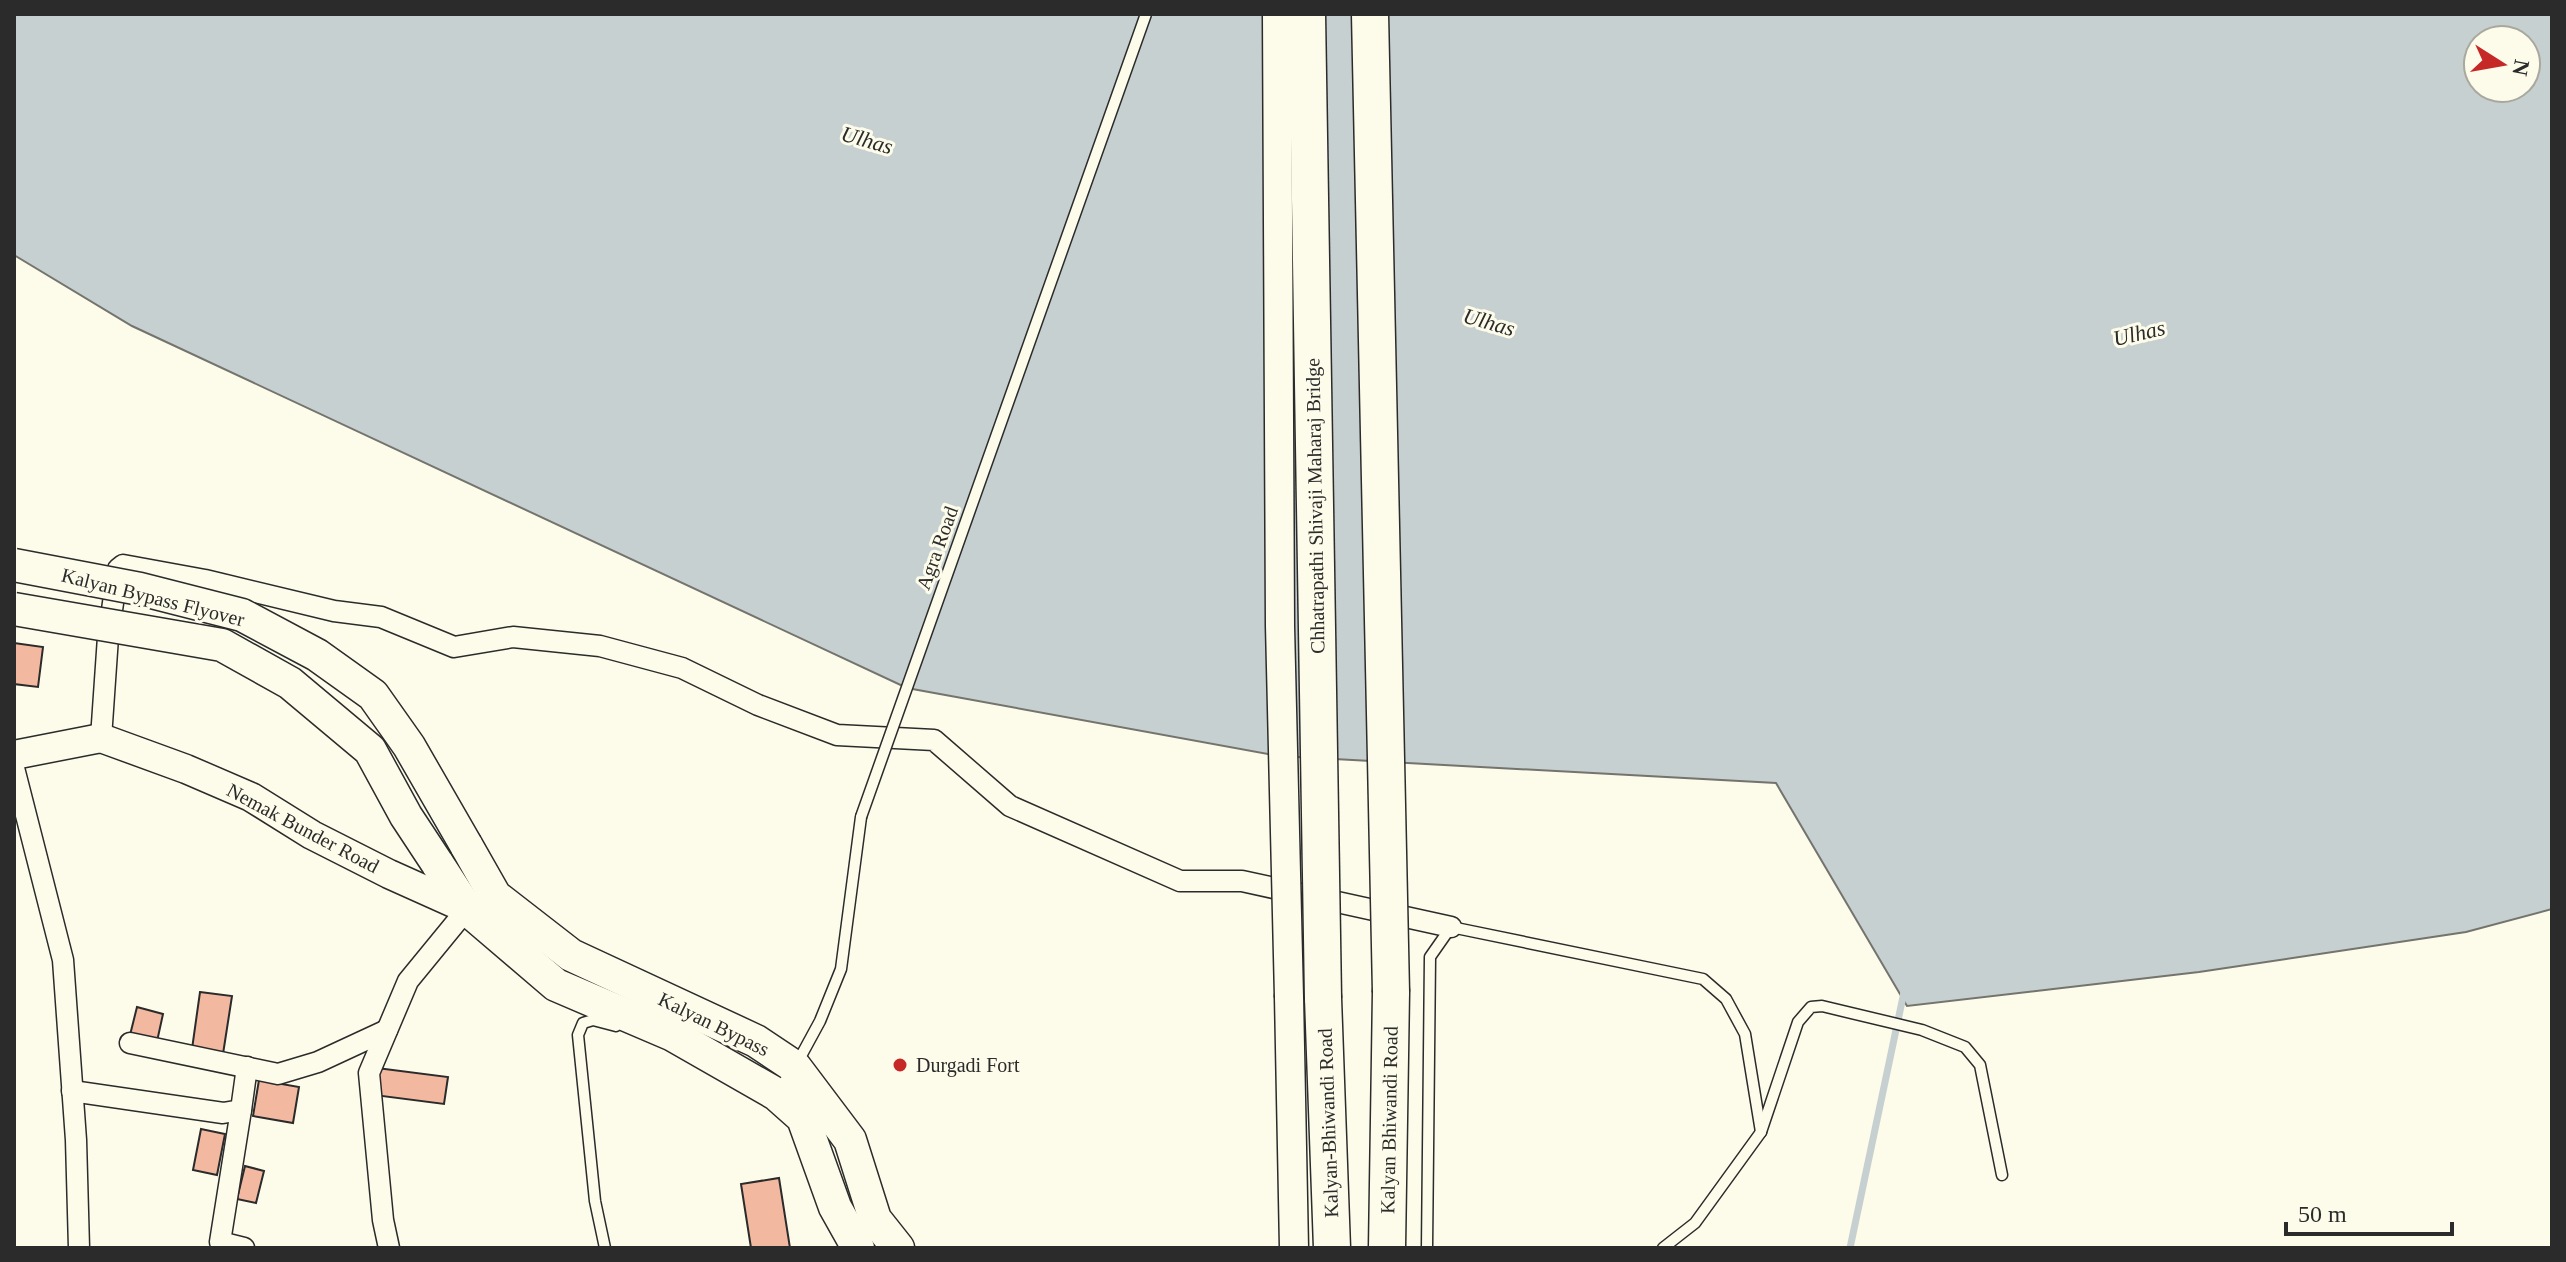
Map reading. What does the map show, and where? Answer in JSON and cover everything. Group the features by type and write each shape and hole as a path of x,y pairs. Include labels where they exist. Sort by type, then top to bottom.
{"highway":[{"name":"Chhatrapathi Shivaji Maharaj Bridge","path":"1306,998 1307,14"},
{"name":"Kalyan Bhiwandi Road","path":"1370,14 1391,992 1387,1248"},
{"name":"Kalyan-Bhiwandi Road","path":"1306,998 1332,1248"}],"main road":[{"name":"Kalyan Bypass Flyover","path":"14,565 140,589 242,615 317,655 373,695 409,746 466,845 481,902"},
{"name":"Kalyan Bypass Flyover","path":"14,609 222,645 290,683 370,750 406,816 437,863 481,902"},
{"name":"Kalyan Bypass","path":"481,902 556,985 673,1035 776,1094 803,1118 835,1207 858,1248"},
{"name":"Kalyan Bypass","path":"481,902 571,955 756,1041 795,1067 850,1140 875,1219 898,1248"}],"street":[{"path":"1277,14 1280,626 1306,998 1294,1248"},
{"path":"14,755 101,738 108,637 118,569 123,565 205,580 334,611 381,617 454,647 513,637 600,646 682,668 758,705 837,735 934,740 1010,806 1180,881 1242,881 1451,927"},
{"path":"14,620 164,645 232,661 297,697"},
{"name":"Nemak Bunder Road","path":"101,738 251,797 312,835 389,874 481,902"},
{"path":"14,768 63,960 79,1248"},
{"path":"389,1248 383,1220 369,1073 408,981 481,902"},
{"path":"130,1043 278,1074 318,1062 387,1030"},
{"path":"244,1248 220,1242 247,1067"},
{"path":"72,1091 223,1113 241,1110"}],"lane":[{"name":"Agra Road","path":"776,1094 820,1021 841,969 861,817 1146,14"},
{"path":"1427,1248 1430,957 1451,927 1703,979 1726,999 1745,1034 1761,1132"},
{"path":"1663,1248 1695,1223 1761,1132 1798,1022 1811,1007 1822,1006 1922,1030 1965,1047 1980,1065 2002,1175"},
{"path":"605,1248 595,1201 578,1035 583,1023 593,1020 633,1032 673,1035"}],"water":[{"name":"Ulhas","path":"14,14 2552,14 2552,909 2466,932 2199,972 1907,1006 1776,783 1279,756 907,688 132,326 14,255"}],"building":[{"path":"14,643 43,647 38,687 14,684"},
{"path":"200,992 232,996 223,1054 192,1049"},
{"path":"137,1007 163,1014 156,1046 129,1039"},
{"path":"377,1068 448,1077 444,1104 374,1095"},
{"path":"259,1080 299,1087 293,1123 253,1116"},
{"path":"201,1129 225,1134 217,1175 193,1170"},
{"path":"245,1166 264,1171 256,1203 237,1199"},
{"path":"779,1178 790,1248 751,1248 741,1184"}],"waterway":[{"path":"1850,1248 1904,992"}],"place":[{"name":"Durgadi Fort","path":"900,1065"}]}
